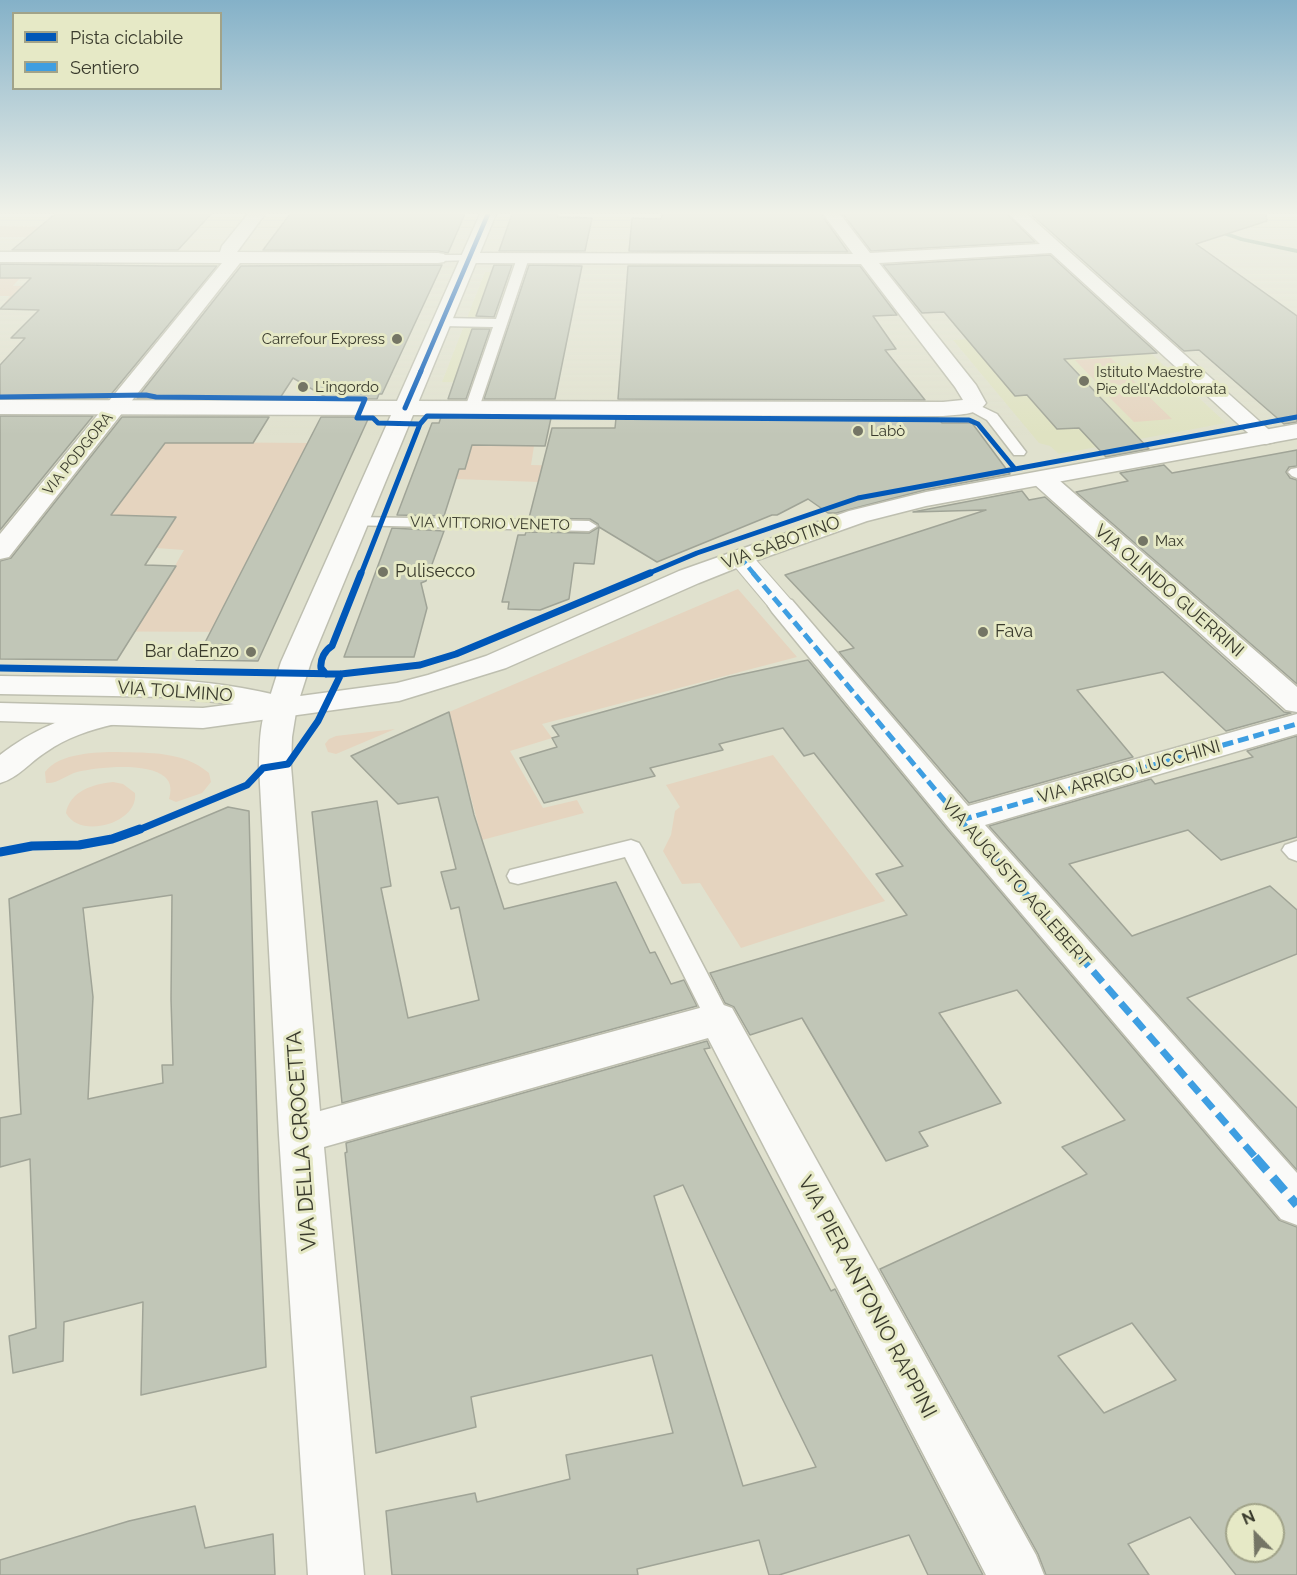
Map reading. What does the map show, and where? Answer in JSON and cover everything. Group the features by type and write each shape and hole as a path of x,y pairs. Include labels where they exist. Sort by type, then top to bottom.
{"street":[{"name":"VIA PODGORA","path":"0,551 211,288"},
{"path":"282,706 296,662 457,288"},
{"path":"0,407 943,409 972,406 975,403 965,385 888,288"},
{"path":"1099,288 1266,436"},
{"name":"VIA SABOTINO","path":"282,706 377,696 449,678 496,662 740,557 888,508 1297,431"},
{"name":"VIA OLINDO GUERRINI","path":"1042,479 1297,703"},
{"name":"VIA AUGUSTO AGLEBERT","path":"740,557 961,820 1297,1205"},
{"name":"VIA TOLMINO","path":"0,685 214,692 282,706"},
{"name":"VIA TOLMINO","path":"0,712 104,717 203,718 282,706"},
{"name":"VIA DELLA CROCETTA","path":"282,706 276,737 275,766 301,1135 336,1575"},
{"path":"0,772 45,736 74,724 104,717"},
{"name":"VIA ARRIGO LUCCHINI","path":"961,820 1297,724"},
{"path":"301,1135 718,1019"},
{"name":"VIA PIER ANTONIO RAPPINI","path":"718,1019 1016,1575"}],"lane":[{"path":"472,408 514,288"},
{"path":"442,322 501,323"},
{"path":"972,406 992,417 1020,452"},
{"name":"VIA VITTORIO VENETO","path":"355,522 589,526"},
{"name":"VIA PIER ANTONIO RAPPINI","path":"518,876 631,848 718,1019"},
{"path":"1297,849 1293,850 1297,853"}],"shaded area":[{"path":"0,288 51,288 26,309 0,309 10,296 0,296"},
{"path":"479,288 508,288 474,383 442,382"},
{"name":"Istituto Maestre Pie dell'Addolorata","path":"1125,329 1226,423 1059,454 1050,446 1039,443 953,340"},
{"path":"1111,358 1137,384 1100,386 1075,360"},
{"path":"1140,388 1172,419 1134,422 1103,391"},
{"path":"157,442 316,443 241,632 17,631 164,585 184,550 156,548 175,518 108,515 125,491 129,491 132,487"},
{"path":"472,445 534,446 531,465 613,467 539,482 456,479 459,469 465,469"},
{"path":"738,589 797,657 542,724 552,738 510,751 543,808 577,800 584,813 482,840 449,712"},
{"path":"395,729 336,754 328,752 325,744 336,736"},
{"path":"99,752 154,753 177,757 209,773 211,782 202,793 176,802 169,799 170,788 167,779 147,769 122,767 97,769 77,772 46,783 45,772 68,757"},
{"path":"773,755 885,901 741,948 700,883 682,884 663,851 671,835 675,811 680,807 666,785"},
{"path":"113,782 123,784 135,793 134,804 119,820 95,826 83,825 73,821 66,813 68,805 77,794 90,787"}],"building":[{"path":"22,288 199,288 108,398 0,398 0,365 25,338 11,338 39,310 0,309"},
{"path":"224,288 432,288 382,394 379,394 377,399 329,399 293,378 280,398 137,398"},
{"path":"486,288 504,288 494,317 476,316"},
{"path":"521,288 578,288 555,399 484,399"},
{"path":"626,288 876,288 897,315 873,316 896,349 885,350 925,400 618,399"},
{"path":"901,288 1085,288 1157,353 1064,359 1149,449 1106,457 1079,428 1057,429 1027,395 1015,396 944,312 922,313"},
{"path":"1113,288 1257,288 1297,316 1297,422 1284,424 1199,350 1184,351"},
{"path":"472,329 490,329 466,399 448,399"},
{"path":"0,416 93,416 0,530"},
{"path":"122,417 269,417 253,443 165,443 111,515 176,517 145,565 176,566 117,660 0,659 0,561 11,558"},
{"path":"321,417 369,417 258,661 196,660"},
{"path":"441,417 551,418 545,446 472,445 465,469 459,469 444,516 397,515 432,423 439,423"},
{"path":"616,418 938,418 942,423 972,423 1010,474 925,490 836,513 828,513 808,499 777,515 772,515 657,562 599,527 590,519 529,518 552,428 615,428"},
{"path":"1297,450 1297,466 1289,467 1286,472 1290,478 1297,480 1297,684 1076,492 1128,481 1120,473 1164,465 1172,473"},
{"path":"1022,491 1029,500 1045,497 1284,712 1291,713 1226,731 1163,672 1077,690 1133,757 969,803 839,652 854,648 785,575 986,510 913,512"},
{"path":"599,527 594,564 574,563 569,599 540,610 508,609 509,602 502,602 518,535 525,535 526,532 589,533"},
{"path":"392,528 444,531 426,581 421,583 427,608 414,657 344,657"},
{"path":"808,660 947,829 1279,1220 1297,1227 1297,1575 1236,1575 1226,1563 1285,1563 1285,1503 1225,1503 1225,1561 1190,1517 1128,1544 1149,1575 1046,1575 1038,1554 880,1269 1087,1174 1062,1147 1125,1120 1017,990 939,1013 1001,1103 919,1132 928,1146 886,1161 802,1018 750,1035 734,1007 725,1003 710,973 907,915 876,874 903,866 814,753 804,756 783,728 719,744 723,750 650,768 655,776 544,803 520,758 557,747 552,738 559,736 552,726 729,677","holes":["1132,1323 1176,1380 1104,1413 1058,1356"]},
{"path":"449,712 474,815 504,909 616,882 650,953 655,952 671,984 684,980 697,1006 342,1103 312,812 377,801 391,886 381,888 408,1018 479,1000 459,907 451,909 441,872 456,869 438,797 398,804 351,756"},
{"path":"1297,736 1297,837 1221,860 1188,830 1069,864 1132,936 1270,886 1297,910 1297,954 1187,998 1297,1108 1297,1170 989,826 1151,779 1155,784 1253,757 1247,751"},
{"path":"228,807 249,811 259,1200 266,1367 141,1395 143,1302 64,1322 63,1361 13,1373 9,1336 36,1328 30,1159 0,1167 0,1118 21,1114 9,899","holes":["172,895 173,1065 162,1065 163,1083 88,1099 93,997 83,908"]},
{"path":"707,1041 710,1048 704,1049 831,1291 835,1289 983,1575 928,1575 909,1535 779,1575 769,1575 759,1540 637,1569 638,1575 392,1575 386,1511 475,1493 477,1502 570,1479 566,1455 673,1433 652,1355 471,1397 476,1427 376,1453 345,1153 347,1152 346,1143","holes":["683,1185 816,1467 743,1486 654,1196"]},
{"path":"195,1506 205,1548 273,1534 275,1575 0,1575 0,1560 129,1521"}],"marked path":[{"path":"740,557 961,820 1297,1205"},
{"path":"961,820 1297,724"}],"cycle path":[{"path":"405,408 457,288"},
{"path":"0,397 146,395 156,397 365,399 357,418 373,418 378,423 420,424"},
{"path":"326,674 321,668 322,659 327,649 332,646 420,424 427,416 969,420 978,424 1015,469"},
{"path":"0,668 341,674 420,665 456,654 697,553 858,498 1297,417"},
{"path":"0,852 32,846 79,845 112,839 161,822 247,785 263,768 288,764 318,721 341,674"}],"place":[{"name":"Carrefour Express","path":"397,339"},
{"name":"Istituto Maestre Pie dell'Addolorata","path":"1084,381"},
{"name":"L'ingordo","path":"303,387"},
{"name":"Labò","path":"858,431"},
{"name":"Max","path":"1143,541"},
{"name":"Pulisecco","path":"383,572"},
{"name":"Fava","path":"983,632"},
{"name":"Bar daEnzo","path":"251,652"}]}
